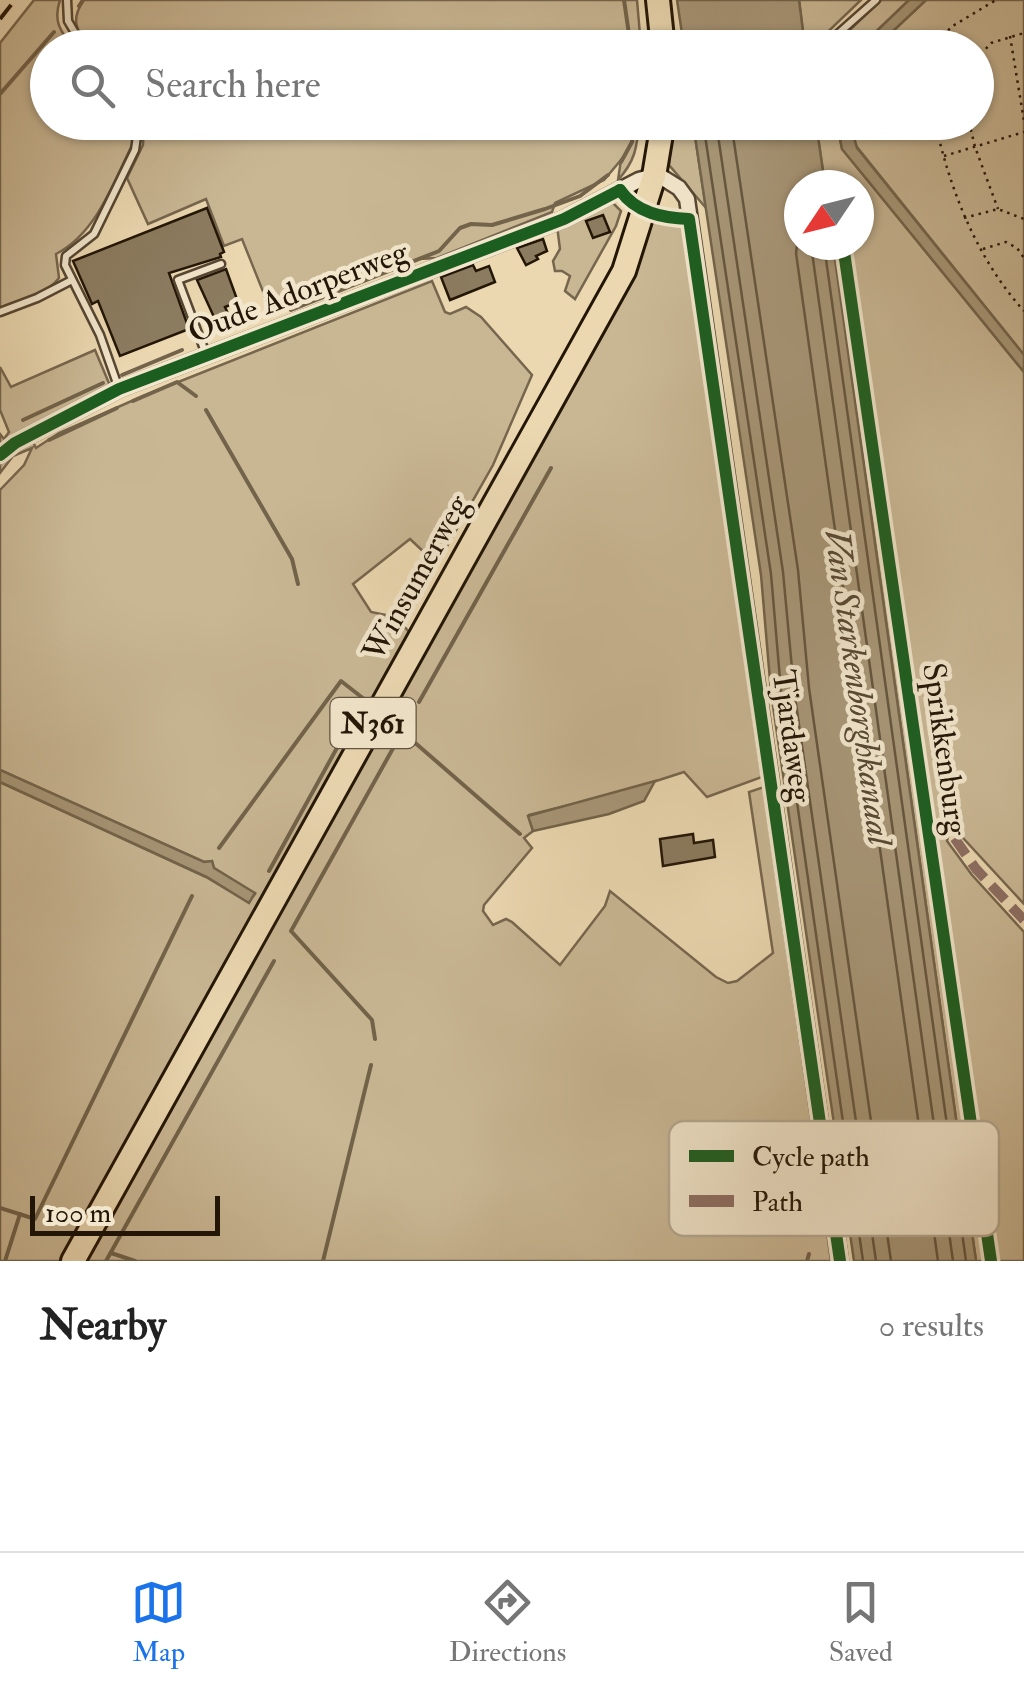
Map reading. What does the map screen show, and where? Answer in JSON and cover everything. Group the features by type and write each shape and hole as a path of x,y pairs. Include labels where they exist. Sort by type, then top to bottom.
{"main road":[{"path":"658,0 661,30"},
{"name":"Winsumerweg","path":"74,1261 624,270 654,176 660,140"}],"street":[{"name":"Oude Adorperweg","path":"0,455 15,442 119,389 564,218 654,176"},
{"name":"Tjardaweg","path":"654,176 674,183 686,199 820,1121"},
{"name":"Tjardaweg","path":"836,1236 840,1261"}],"lane":[{"path":"67,0 68,21 73,30"},
{"path":"842,30 876,0"},
{"path":"119,389 100,335 65,265 66,256 94,234 135,140"},
{"path":"207,356 178,280 221,264"},
{"path":"0,312 72,280"}],"path":[{"path":"948,30 996,0"},
{"path":"994,42 1024,34"},
{"path":"1010,36 1024,121"},
{"path":"942,156 1024,132"},
{"path":"938,140 964,218 994,273 1024,311"},
{"path":"973,140 998,208"},
{"path":"964,218 998,208 1024,219"},
{"path":"982,250 1006,242 1024,258"}],"shaded area":[{"path":"34,0 60,0 57,14 62,30 30,30 30,140 134,141 93,220 56,254 59,278 40,293 0,308 0,43"},
{"path":"84,0 637,0 640,30 78,30 77,13"},
{"path":"799,0 861,0 830,30 803,30"},
{"path":"881,0 909,0 878,30 850,30"},
{"path":"926,0 1024,0 1024,355 853,140 994,140 994,30 894,30"},
{"path":"143,140 637,140 628,167 618,180 621,160 604,180 555,203 552,212 437,258 418,259 272,314 242,239 224,246 206,199 148,224 127,178"},
{"path":"671,140 696,140 706,208 669,165"},
{"path":"818,140 840,140 842,149 859,170 823,170"},
{"path":"874,188 1024,372 1024,904 951,825 947,841 1024,932 1024,1261 976,1261 972,1236 999,1236 999,1121 956,1121 835,260 874,260"},
{"path":"613,203 621,211 616,226 575,299 565,291 570,276 555,271 553,261 560,249 557,226"},
{"path":"655,216 684,225 762,777 707,797 684,772 529,815 533,831 524,838 532,848 483,911 493,925 506,919 512,922 560,965 605,906 610,891 716,977 728,983 737,981 773,953 749,792 764,787 811,1121 669,1121 669,1236 827,1236 831,1261 82,1261 631,272"},
{"path":"432,281 445,312 450,314 466,307 481,317 532,375 493,465 442,555 428,556 410,539 353,584 371,612 395,617 411,634 62,1261 0,1261 0,782 206,877 248,902 255,894 214,868 212,861 204,862 0,770 0,490 24,465 32,448 13,456 0,473 0,461 31,438 36,448 59,433 143,396"},
{"path":"95,350 111,388 53,415 0,447 0,434 4,439 9,432 0,410 0,367 11,387"}],"water":[{"path":"677,0 799,0 803,30 681,30"},
{"path":"909,0 926,0 894,30 878,30"},
{"name":"Van Starkenborghkanaal","path":"696,140 818,140 823,170 784,170 784,260 835,260 956,1121 834,1121 771,692 761,575"},
{"path":"840,140 855,140 857,148 1024,355 1024,372 874,188 874,170 859,170 842,149"},
{"path":"0,770 204,862 212,861 214,868 255,893 249,903 207,877 0,782"},
{"path":"655,781 644,801 609,814 533,831 528,816"},
{"path":"850,1236 972,1236 976,1261 854,1261"}],"building":[{"path":"207,208 224,252 221,257 169,273 189,329 120,356 98,301 92,304 73,261"},
{"path":"603,215 610,232 593,238 586,221"},
{"path":"543,239 547,251 526,265 517,248"},
{"path":"473,265 476,271 489,266 495,282 450,300 441,277"},
{"path":"226,269 238,302 225,307 232,323 219,328 197,280"},
{"path":"693,834 694,843 713,840 715,857 663,866 660,839"}],"waterway":[{"path":"79,6 83,0"},
{"path":"624,0 628,30"},
{"path":"0,94 30,60"},
{"path":"621,162 632,140"},
{"path":"291,310 439,251 460,228 492,225 545,209 580,196 608,175"},
{"path":"122,375 182,350"},
{"path":"133,401 177,382 196,396"},
{"path":"23,420 103,383"},
{"path":"49,440 117,408"},
{"path":"206,410 292,559 298,584"},
{"path":"419,702 551,468"},
{"path":"219,848 341,681 364,699 269,871"},
{"path":"413,741 520,834"},
{"path":"375,1039 372,1020 291,931 396,743"},
{"path":"0,1208 35,1219 192,896"},
{"path":"106,1261 274,961"},
{"path":"323,1261 371,1065"},
{"path":"5,1261 20,1214"},
{"path":"111,1253 135,1261"},
{"path":"807,1261 809,1254"}],"railway":[{"path":"0,19 15,0"}],"marked path":[{"path":"928,825 953,836 976,869 1024,920"}],"cycle path":[{"path":"620,190 651,213 689,219 820,1121"},
{"path":"0,455 15,443 119,389 564,219 620,190"},
{"name":"Sprikkenburg","path":"845,260 971,1121"},
{"path":"836,1236 840,1261"},
{"name":"Sprikkenburg","path":"987,1236 991,1261"}]}
